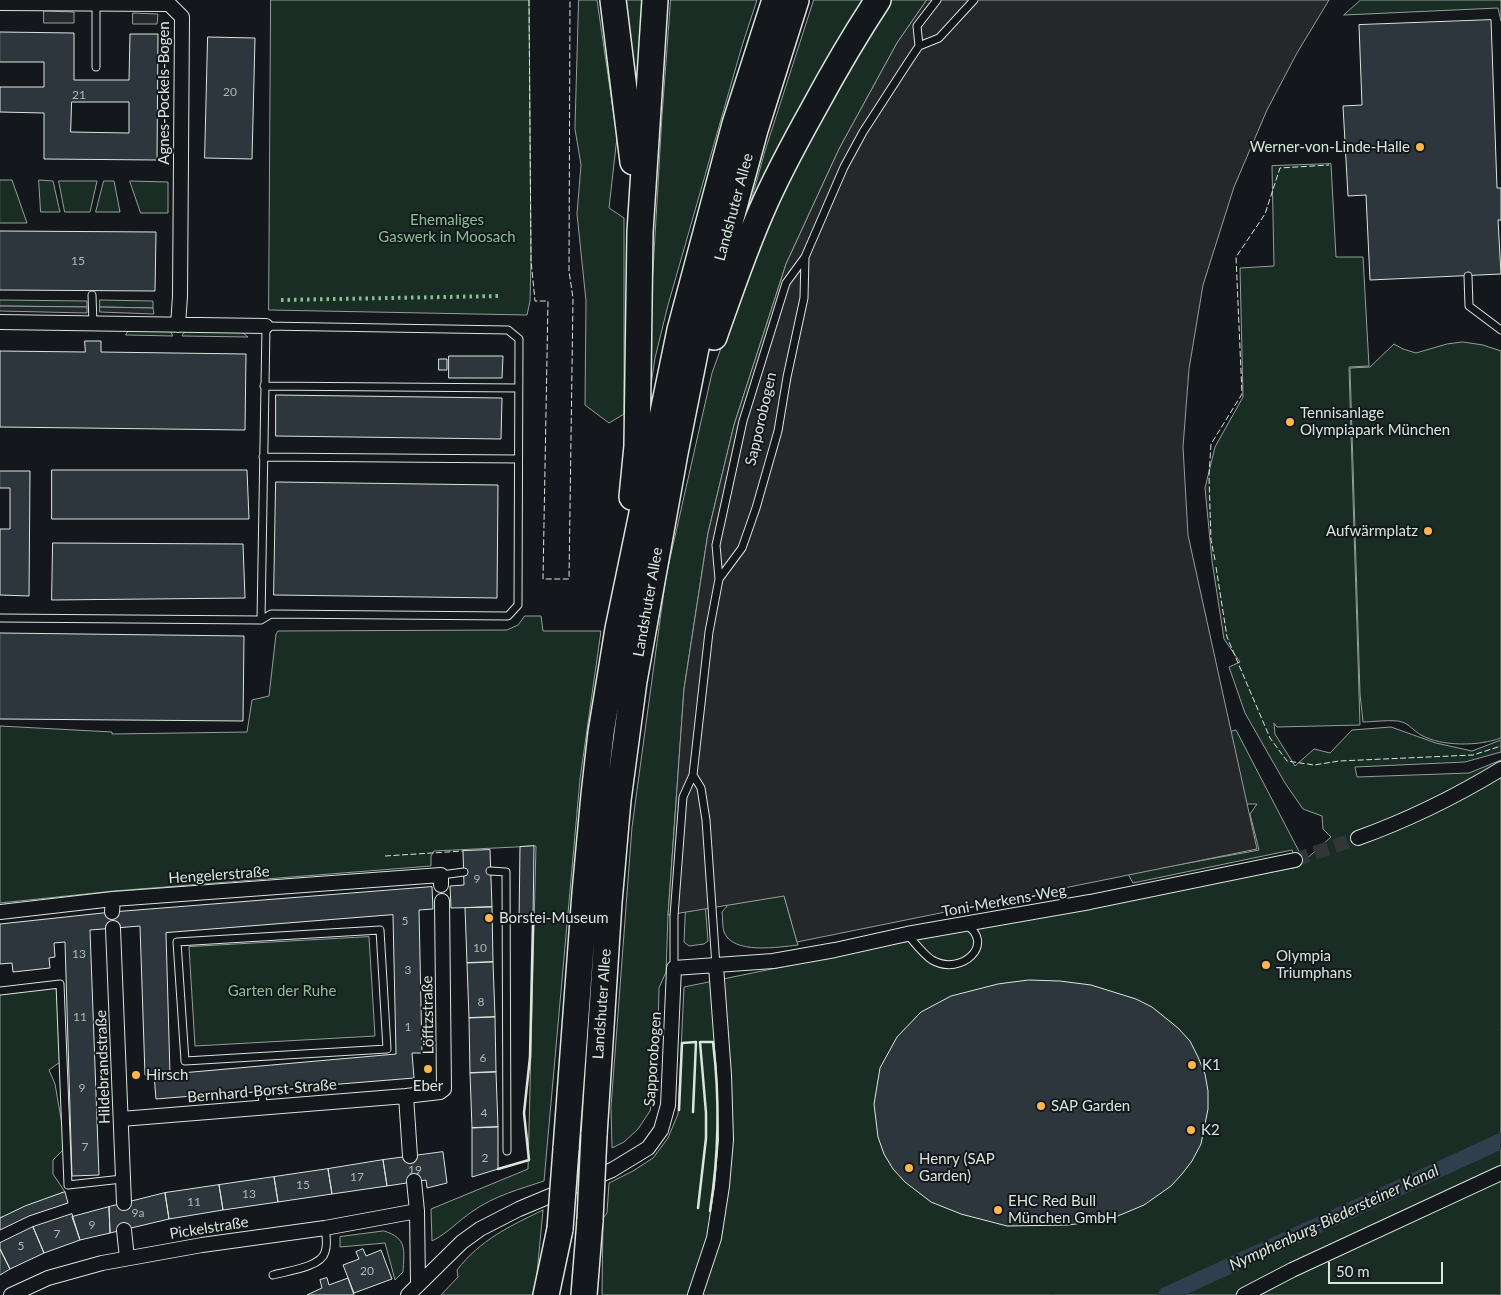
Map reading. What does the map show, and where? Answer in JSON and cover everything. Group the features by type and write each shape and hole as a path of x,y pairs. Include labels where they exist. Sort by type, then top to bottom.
{"highway":[{"path":"613,0 627,103 640,232"},
{"name":"Landshuter Allee","path":"618,629 637,446 640,232 655,0"},
{"name":"Landshuter Allee","path":"560,1229 594,795 601,733 618,629 680,330 735,124 775,0"},
{"name":"Landshuter Allee","path":"590,1220 609,902 618,800 634,681 697,343 754,130 796,0"},
{"path":"675,453 737,271 761,211 794,144 827,84 878,0"},
{"path":"584,1295 590,1220"},
{"path":"590,1220 591,1295"},
{"path":"546,1295 560,1229"},
{"path":"559,1295 560,1229"}],"street":[{"name":"Agnes-Pockels-Bogen","path":"0,3 170,4 182,17 180,296 178,325"},
{"path":"0,322 266,326"},
{"path":"1358,838 1419,814 1458,795 1501,770"},
{"name":"Toni-Merkens-Weg","path":"674,968 774,961 907,934 1090,902 1296,860"},
{"name":"Hengelerstraße","path":"0,912 113,906 441,880"},
{"name":"Löfftzstraße","path":"406,1096 440,1092 444,1089 445,1084 442,901"},
{"name":"Hildebrandstraße","path":"114,928 124,1204"},
{"path":"695,1295 714,1238 722,1186 726,1140 724,1074 716,966"},
{"name":"Sapporobogen","path":"408,1295 418,1283 462,1242 480,1229 520,1209 612,1170 648,1148 660,1130 668,1105 674,968"},
{"path":"406,1096 410,1156"},
{"name":"Bernhard-Borst-Straße","path":"122,1119 406,1096"},
{"path":"1244,1295 1300,1266 1501,1173"},
{"path":"414,1181 417,1211 418,1283"},
{"name":"Pickelstraße","path":"11,1295 48,1278 127,1258 202,1245 325,1228 417,1211"},
{"path":"124,1230 127,1258"}],"lane":[{"path":"920,46 917,26 937,0"},
{"name":"Sapporobogen","path":"674,968 674,916 683,797 693,775 709,632 719,579 716,544 743,421 786,283 805,257 844,167 883,100 920,46 939,38 974,0"},
{"path":"96,4 96,67"},
{"name":"Sapporobogen","path":"719,579 742,548 756,508 778,430 804,298 805,257"},
{"path":"1468,276 1469,306 1501,330"},
{"path":"92,295 93,324"},
{"path":"0,618 261,620 271,614 508,616 518,604 519,339 508,330 266,326 261,620"},
{"path":"264,386 518,388"},
{"path":"263,457 518,459"},
{"name":"Sapporobogen","path":"693,775 701,788 706,820 716,966"},
{"path":"490,870 506,872 506,1151"},
{"path":"441,880 464,872"},
{"path":"907,934 933,960 949,964 965,962 973,955 977,946 973,931 964,924"},
{"path":"380,930 387,1049 260,1057 184,1062 177,942 380,930"},
{"path":"0,991 60,984 68,1185 122,1179"},
{"path":"260,1057 260,1066"},
{"path":"262,1091 263,1107"},
{"path":"273,1275 312,1265 321,1259 325,1252 325,1228"}],"green space":[{"name":"Ehemaliges Gaswerk in Moosach","path":"271,0 529,0 531,260 530,301 527,315 269,310"},
{"path":"579,0 597,0 617,137 609,208 624,218 624,414 609,423 585,405 586,301 577,214 581,165 575,129"},
{"path":"622,0 644,0 640,136"},
{"path":"671,0 757,0 742,46 668,305 655,358 650,392 652,402 647,427 648,356 662,116"},
{"path":"814,0 869,0 746,219 765,151"},
{"path":"889,0 927,0 897,43 839,149 786,264 734,425 708,533 684,689 668,915 666,972 659,988 657,1075 650,1111 638,1129 624,1142 612,1148 611,1107 632,827 666,576 712,373 757,248 833,90"},
{"path":"1361,0 1501,0 1501,21 1498,8 1344,15"},
{"path":"1331,164 1336,257 1363,257 1369,366 1349,367 1360,725 1277,727 1274,723 1275,734 1295,766 1314,749 1330,753 1352,730 1391,727 1436,743 1472,751 1501,740 1501,752 1465,762 1355,767 1357,777 1469,773 1501,760 1501,1295 602,1295 603,1218 607,1213 609,1183 653,1158 668,1138 678,1114 684,987 884,946 1298,867 1292,850 1133,883 1128,874 1259,850 1250,814 1257,804 1244,804 1220,734 1236,730 1304,861 1331,837 1323,829 1322,816 1303,809 1285,783 1245,713 1229,667 1240,662 1224,639 1212,561 1205,488 1215,447 1243,397 1240,268 1274,266 1272,166"},
{"path":"0,180 12,180 27,223 0,223"},
{"path":"39,180 53,181 60,212 41,212"},
{"path":"59,181 97,181 90,212 65,212"},
{"path":"104,181 114,181 120,212 96,212"},
{"path":"130,181 168,182 168,213 141,213"},
{"path":"0,300 87,301 87,307 0,306"},
{"path":"100,300 153,301 153,308 100,307"},
{"path":"129,330 170,331 173,336 126,335"},
{"path":"188,330 242,332 248,337 182,336"},
{"name":"Aufwärmplatz","path":"1463,342 1483,345 1501,351 1501,738 1472,744 1439,742 1418,733 1407,724 1399,721 1363,722 1360,694 1350,368 1370,367 1394,344 1416,353 1447,344"},
{"path":"525,616 541,616 543,631 601,631 580,779 544,1181 507,1193 490,1201 432,1241 431,1209 528,1169 536,846 434,851 431,856 431,866 114,891 0,903 0,726 112,732 112,734 247,732 252,700 269,696 276,634 278,631 507,630 518,625"},
{"path":"697,796 708,941 704,944 689,946 684,942 690,803"},
{"path":"784,896 798,945 769,948 746,947 729,939 724,932 722,912 728,905"},
{"name":"Garten der Ruhe","path":"369,937 375,1036 195,1046 189,947"},
{"path":"60,984 60,1062 49,1070 55,1084 66,1147 53,1160 53,1174 65,1192 0,1218 0,991"},
{"path":"543,1210 535,1295 441,1295 458,1277 457,1270 476,1250 507,1228"},
{"path":"384,1231 397,1237 403,1246 403,1272 395,1280 385,1243 340,1247 340,1237"}],"shaded area":[{"path":"927,0 1329,0 1297,53 1267,110 1234,187 1203,285 1189,369 1183,447 1188,535 1257,849 797,942 784,896 668,915 684,689 708,533 734,425 786,264 839,149 897,43"},
{"path":"44,11 74,12 74,23 44,23"},
{"path":"133,13 158,14 157,24 133,24"},
{"path":"0,306 87,307 87,313 0,311"},
{"path":"100,307 153,308 154,314 100,312"}],"building":[{"name":"Werner-von-Linde-Halle","path":"1491,20 1497,188 1501,188 1501,220 1498,220 1501,274 1370,280 1366,195 1348,196 1343,106 1362,105 1359,25"},
{"path":"0,32 74,33 74,80 129,80 130,34 158,34 157,160 44,159 44,113 0,112 0,87 44,87 44,62 0,62","holes":["72,102 129,102 129,133 71,132"]},
{"path":"208,37 255,38 252,159 205,158"},
{"path":"0,231 156,232 155,291 0,290"},
{"path":"85,341 101,341 101,352 246,354 245,430 0,427 0,351 85,352"},
{"path":"449,356 503,356 502,378 449,378"},
{"path":"439,359 447,359 447,370 439,370"},
{"path":"276,395 502,398 501,439 276,436"},
{"path":"52,470 247,470 249,519 52,519"},
{"path":"0,471 30,471 29,596 0,595 0,529 10,529 10,488 0,488"},
{"path":"276,482 498,485 497,598 274,595"},
{"path":"53,543 243,544 245,598 52,600"},
{"path":"0,633 244,636 243,721 0,719"},
{"path":"534,846 533,922 519,922 520,847"},
{"path":"490,850 492,907 451,908 450,886 464,885 463,851"},
{"path":"432,887 433,909 419,910 422,1053 412,1053 414,1078 156,1099 154,1075 145,1075 140,926 90,930 99,1175 72,1176 65,942 54,943 55,957 49,958 50,968 13,972 12,963 0,964 0,924 112,912","holes":["393,915 396,1054 170,1074 166,933"]},
{"path":"492,907 493,962 467,963 465,908"},
{"path":"493,962 495,1017 469,1018 467,963"},
{"name":"SAP Garden","path":"1029,980 1091,985 1136,999 1152,1007 1178,1028 1190,1041 1205,1074 1208,1091 1208,1109 1201,1144 1192,1161 1171,1186 1144,1205 1113,1218 1098,1221 1068,1225 1007,1226 961,1214 931,1202 905,1182 893,1169 884,1154 878,1137 874,1104 880,1068 897,1037 921,1012 951,996 998,984"},
{"path":"495,1017 496,1072 470,1073 469,1018"},
{"path":"496,1072 498,1127 472,1128 470,1073"},
{"path":"498,1127 498,1169 472,1177 472,1128"},
{"path":"443,1152 447,1183 427,1188 426,1180 387,1186 383,1160"},
{"path":"383,1160 387,1186 332,1194 328,1169"},
{"path":"328,1169 332,1194 278,1202 274,1177"},
{"path":"274,1177 278,1202 223,1210 219,1185"},
{"path":"219,1185 223,1210 169,1219 165,1193"},
{"path":"65,1192 68,1203 29,1216 0,1230 0,1218 25,1206"},
{"path":"165,1193 169,1219 110,1233 109,1207"},
{"path":"109,1207 110,1233 80,1240 72,1217"},
{"path":"72,1214 80,1240 44,1253 33,1227"},
{"path":"33,1227 44,1253 10,1269 0,1249 0,1243"},
{"path":"0,1249 10,1269 0,1275"},
{"path":"363,1249 366,1256 381,1250 392,1279 354,1293 343,1265 359,1259 356,1252"},
{"path":"327,1278 329,1285 348,1278 354,1295 307,1295 322,1288 320,1280"}],"waterway":[{"name":"Nymphenburg-Biedersteiner Kanal","path":"1166,1295 1501,1141"}],"tunnel":[{"path":"1295,860 1358,838"},
{"path":"410,1156 414,1181"},
{"path":"124,1203 124,1230"}],"hedge":[{"path":"281,300 499,296"}],"fence":[{"path":"529,0 531,260 535,301 548,301 543,579 569,579 573,298 569,271 570,0"},
{"path":"1215,560 1211,540 1209,476 1211,444 1242,394 1236,257 1265,214 1280,168 1329,165"},
{"path":"1216,567 1227,637 1270,738 1287,761 1314,765 1339,761 1473,755 1501,746"},
{"path":"385,856 463,851"}],"wall":[{"path":"498,1169 529,1160 524,1113 530,1057 533,922"},
{"path":"679,1110 682,1043 696,1042 693,1112"},
{"path":"698,1208 706,1138 706,1113 700,1042 713,1042 717,1084 718,1127 710,1211"}],"place":[{"name":"Werner-von-Linde-Halle","path":"1420,147"},
{"name":"Tennisanlage Olympiapark München","path":"1290,422"},
{"name":"Aufwärmplatz","path":"1428,531"},
{"name":"Borstei-Museum","path":"489,918"},
{"name":"Olympia Triumphans","path":"1266,965"},
{"name":"K1","path":"1192,1065"},
{"name":"Eber","path":"428,1069"},
{"name":"Hirsch","path":"136,1075"},
{"name":"SAP Garden","path":"1041,1106"},
{"name":"K2","path":"1191,1130"},
{"name":"Henry (SAP Garden)","path":"909,1168"},
{"name":"EHC Red Bull München GmbH","path":"998,1210"}]}
